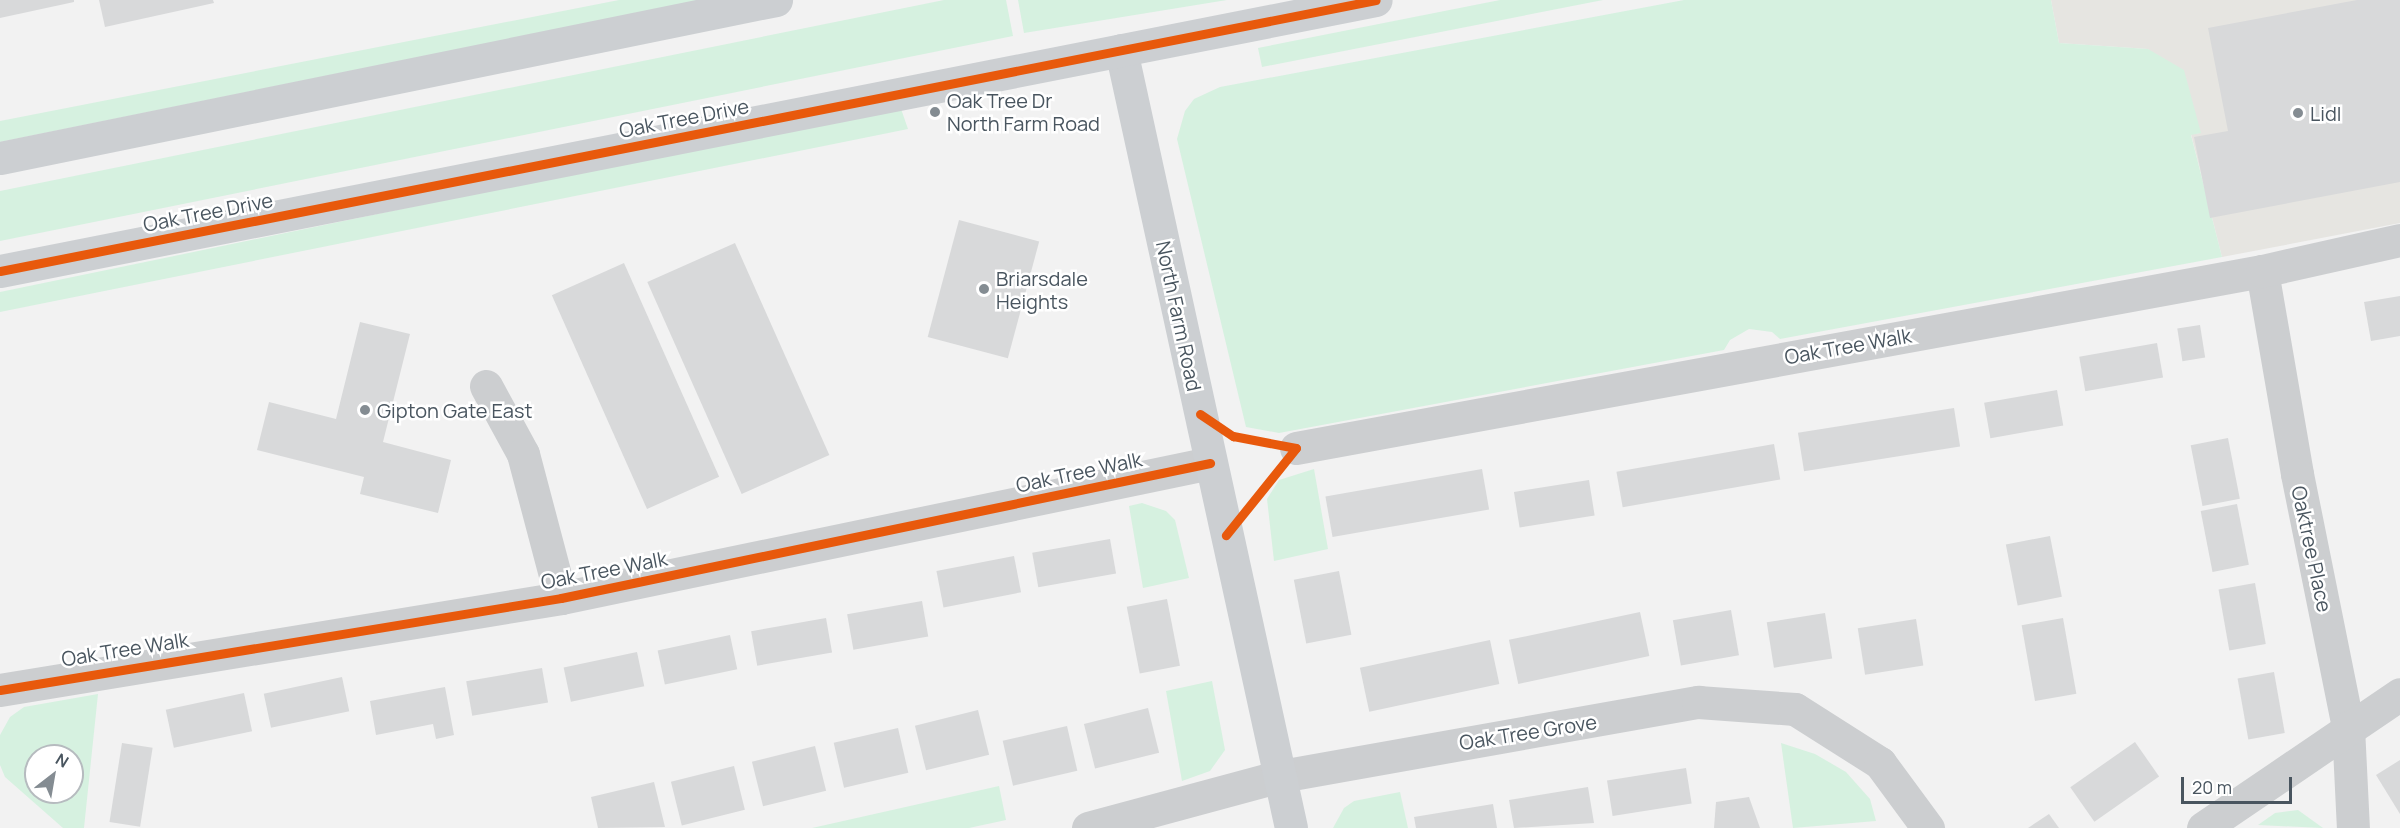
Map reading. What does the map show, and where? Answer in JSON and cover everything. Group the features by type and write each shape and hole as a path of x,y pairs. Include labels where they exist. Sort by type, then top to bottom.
{"street":[{"path":"0,158 776,0"},
{"name":"Oak Tree Drive","path":"0,271 1376,0"},
{"name":"North Farm Road","path":"1121,50 1291,828"},
{"name":"Oak Tree Walk","path":"1296,447 2262,271 2400,240"},
{"name":"Oaktree Place","path":"2262,271 2296,474 2348,727 2353,828"},
{"path":"486,386 523,454 561,598"},
{"name":"Oak Tree Walk","path":"0,690 561,598 1210,463"},
{"path":"2204,828 2348,727 2400,694"},
{"name":"Oak Tree Grove","path":"1088,828 1281,776 1698,702 1795,709 1880,763 1928,828"}],"shaded area":[{"name":"Lidl","path":"2051,0 2400,0 2400,223 2222,257 2191,134 2200,133 2148,49 2059,43"}],"green space":[{"path":"619,0 702,0 0,142 0,121"},
{"path":"944,0 1006,0 1013,36 0,241 0,191"},
{"path":"1018,0 1227,0 1024,33"},
{"path":"1500,0 1603,0 1262,67 1258,48"},
{"path":"1684,0 2051,0 2059,43 2148,49 2184,70 2201,133 2191,135 2222,257 1780,339 1772,332 1749,329 1730,340 1724,350 1279,433 1246,427 1177,139 1185,111 1194,99 1220,87"},
{"path":"900,106 908,129 0,312 0,292"},
{"path":"1314,469 1328,549 1274,561 1267,499 1279,480"},
{"path":"1142,503 1166,511 1175,520 1189,578 1143,588 1129,506"},
{"path":"1212,681 1225,750 1210,771 1182,781 1166,691"},
{"path":"98,694 84,828 63,828 36,804 84,804 84,744 24,744 24,794 5,777 0,765 0,735 10,717 24,707"},
{"path":"1781,743 1815,754 1846,772 1870,799 1876,821 1793,828"},
{"path":"999,786 1006,820 969,828 812,828"},
{"path":"1400,792 1408,828 1333,828 1344,808 1354,801"},
{"path":"2298,810 2323,828 2258,825 2275,813"}],"building":[{"path":"0,0 74,0 74,2 0,18"},
{"path":"99,0 213,0 214,3 105,27"},
{"name":"Lidl","path":"2357,0 2400,0 2400,182 2210,218 2194,137 2228,131 2208,28"},
{"name":"Briarsdale Heights","path":"959,220 1039,241 1008,358 928,337"},
{"path":"735,243 829,455 742,494 647,282"},
{"path":"624,263 719,477 647,509 552,295"},
{"path":"2400,296 2400,336 2371,341 2364,302"},
{"name":"Gipton Gate East","path":"360,322 410,334 383,442 451,460 438,513 360,494 364,477 257,450 269,402 336,419"},
{"path":"2200,325 2205,358 2182,361 2177,329"},
{"path":"2157,343 2163,377 2085,391 2079,357"},
{"path":"2057,390 2063,425 1990,438 1984,403"},
{"path":"1954,408 1960,447 1804,471 1798,433"},
{"path":"2228,438 2240,499 2203,506 2191,445"},
{"path":"1774,444 1780,479 1623,507 1616,472"},
{"path":"1482,469 1489,509 1333,537 1325,497"},
{"path":"1589,480 1595,516 1520,527 1514,492"},
{"path":"2237,504 2249,565 2213,572 2201,511"},
{"path":"2050,536 2062,597 2018,605 2006,545"},
{"path":"1110,539 1116,573 1038,587 1032,553"},
{"path":"1014,556 1021,592 944,607 936,571"},
{"path":"1339,571 1351,635 1306,644 1294,580"},
{"path":"2255,583 2266,644 2229,650 2219,589"},
{"path":"1167,599 1180,666 1140,674 1127,607"},
{"path":"922,601 928,636 853,650 847,614"},
{"path":"1731,610 1739,655 1681,666 1673,620"},
{"path":"1640,612 1649,656 1518,684 1509,640"},
{"path":"1825,613 1832,658 1774,668 1767,622"},
{"path":"826,618 832,652 757,666 751,631"},
{"path":"2063,618 2076,694 2035,701 2022,625"},
{"path":"1916,619 1923,665 1865,675 1858,628"},
{"path":"730,635 737,669 665,685 658,650"},
{"path":"1490,640 1499,684 1369,712 1360,668"},
{"path":"637,652 644,686 571,702 564,668"},
{"path":"542,668 548,702 472,716 466,681"},
{"path":"2274,672 2285,733 2248,739 2238,678"},
{"path":"342,677 349,711 271,728 264,694"},
{"path":"445,687 454,735 436,739 433,724 376,735 370,701"},
{"path":"244,693 252,731 174,748 166,710"},
{"path":"1148,708 1159,753 1095,769 1084,724"},
{"path":"978,710 989,755 926,770 915,726"},
{"path":"1067,726 1077,771 1013,786 1003,741"},
{"path":"898,728 908,773 844,788 834,743"},
{"path":"2135,742 2159,776 2094,822 2070,787"},
{"path":"122,743 153,748 140,827 109,822"},
{"path":"815,746 826,791 763,806 752,762"},
{"path":"2400,760 2400,814 2376,775"},
{"path":"734,766 745,810 682,825 671,782"},
{"path":"1686,768 1692,804 1613,816 1607,781"},
{"path":"654,782 665,827 598,828 591,797"},
{"path":"1588,787 1594,823 1514,828 1509,800"},
{"path":"1749,797 1760,828 1714,828 1716,802"},
{"path":"1493,804 1497,828 1416,828 1414,817"},
{"path":"2049,814 2059,828 2028,828"}],"cycle path":[{"path":"0,271 1376,0"},
{"path":"1200,414 1233,436 1296,448 1226,535"},
{"path":"0,690 561,598 1210,463"}],"place":[{"name":"Oak Tree Dr North Farm Road","path":"935,112"},
{"name":"Lidl","path":"2298,113"},
{"name":"Briarsdale Heights","path":"984,289"},
{"name":"Gipton Gate East","path":"365,410"}]}
